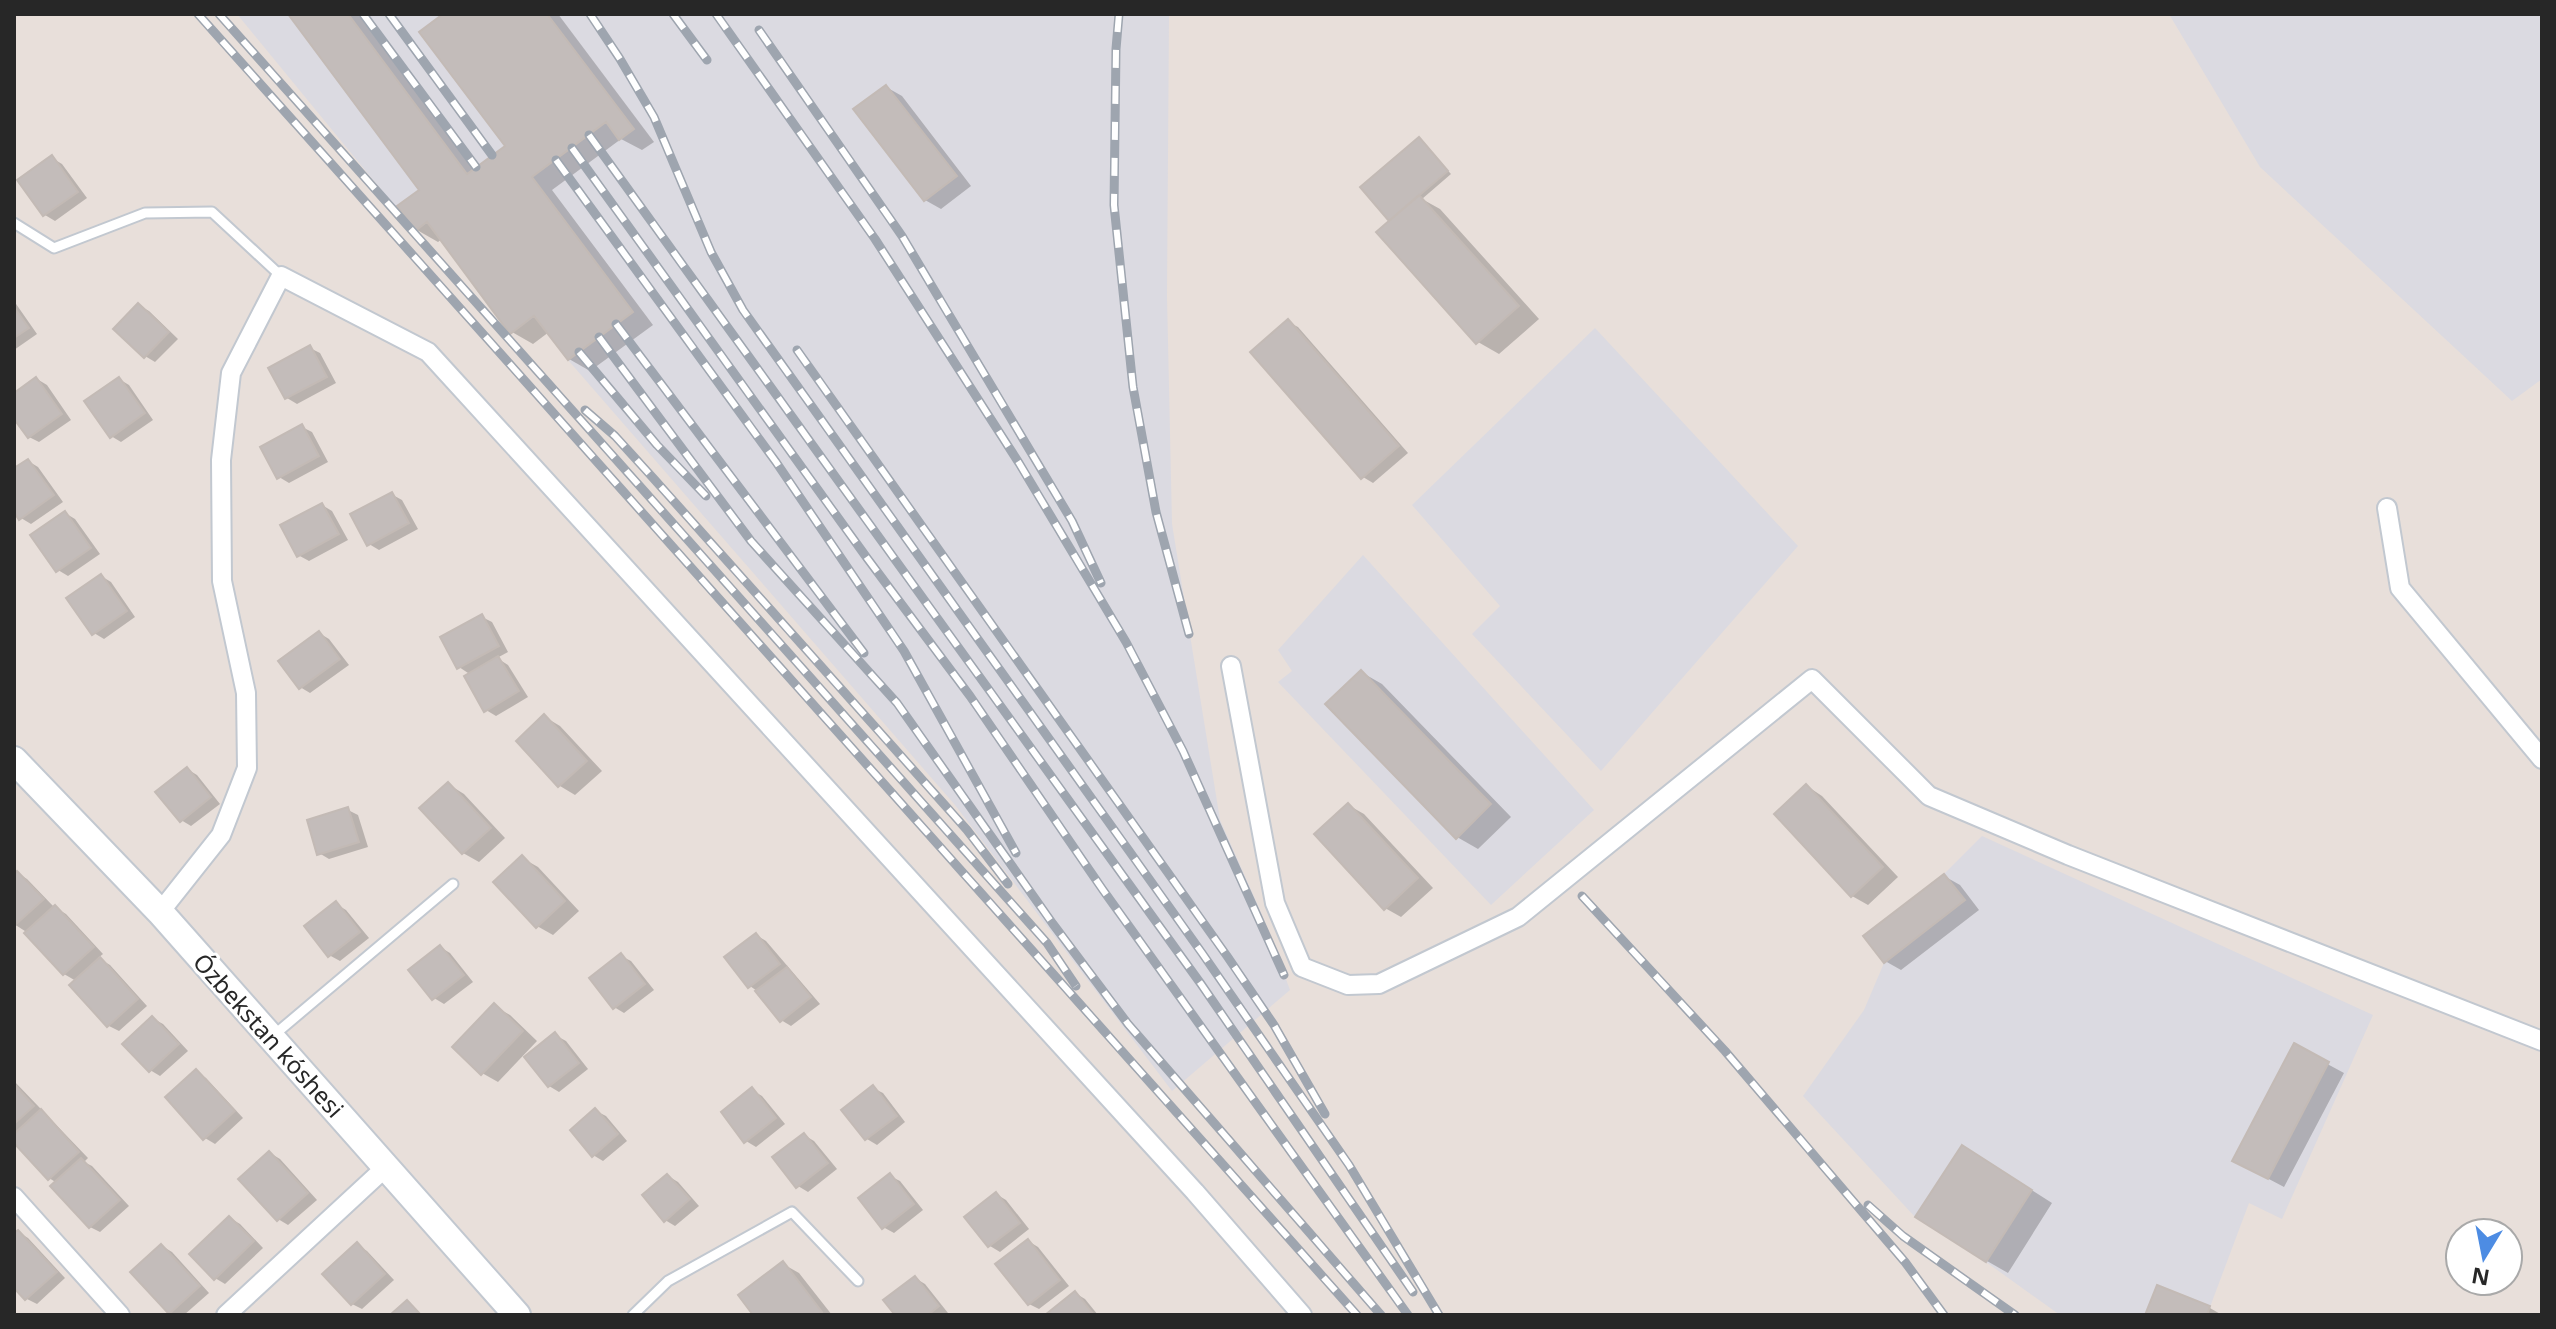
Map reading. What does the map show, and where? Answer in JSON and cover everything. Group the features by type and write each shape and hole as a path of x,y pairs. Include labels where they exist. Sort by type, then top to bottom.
{"street":[{"path":"160,912 221,835 247,768 246,693 222,581 221,460 231,373 281,276 428,352 1195,1192 1302,1315"},
{"path":"2387,508 2400,588 2542,759"},
{"path":"1231,666 1275,903 1302,967 1348,985 1379,984 1518,917 1812,679 1929,796 2068,855 2542,1041"},
{"name":"Ózbekstan kóshesi","path":"14,760 160,912 517,1315"},
{"path":"226,1315 386,1167"},
{"path":"14,1197 120,1315"}],"lane":[{"path":"14,223 54,248 145,213 212,212 281,276"},
{"path":"271,1038 453,884"},
{"path":"633,1315 668,1281 792,1212 858,1281"}],"shaded area":[{"path":"237,14 1169,14 1167,296 1172,524 1220,820 1263,917 1290,990 1172,1091 955,805 568,360 535,317 510,334 428,223 415,231"},
{"path":"2169,14 2542,14 2542,379 2512,401 2260,167"},
{"path":"1595,328 1798,546 1601,771 1472,634 1500,606 1412,505"},
{"path":"1363,555 1594,810 1491,905 1278,682 1292,671 1278,650"},
{"path":"1982,836 2373,1015 2282,1219 2249,1203 2207,1315 2060,1315 1986,1262 1915,1217 1803,1096 1864,1010 1884,963 1964,901 1944,874"}],"building":[{"path":"288,14 348,14 467,174 505,146 419,32 443,14 547,14 634,129 619,140 606,122 532,177 633,312 568,360 534,316 510,334 427,222 415,231 397,206 419,190"},
{"path":"886,85 957,176 924,201 853,109"},
{"path":"1419,137 1448,171 1389,221 1360,187"},
{"path":"52,155 78,192 43,216 17,180"},
{"path":"1419,195 1519,306 1476,344 1376,232"},
{"path":"138,303 169,332 144,358 113,329"},
{"path":"14,307 29,328 14,338"},
{"path":"1288,319 1399,446 1361,479 1250,352"},
{"path":"310,345 327,377 285,399 268,368"},
{"path":"36,377 62,414 28,438 14,419 14,393"},
{"path":"119,377 145,413 110,438 84,401"},
{"path":"302,424 319,456 277,479 260,447"},
{"path":"28,459 54,495 19,520 14,512 14,468"},
{"path":"392,492 409,523 367,546 350,514"},
{"path":"322,503 339,534 297,557 280,525"},
{"path":"65,511 91,548 56,572 30,535"},
{"path":"101,574 127,611 92,635 66,598"},
{"path":"482,614 499,646 457,669 440,637"},
{"path":"319,631 340,659 299,689 278,661"},
{"path":"498,656 519,691 484,712 464,676"},
{"path":"1361,670 1491,804 1456,839 1325,704"},
{"path":"544,714 587,761 558,787 516,741"},
{"path":"187,767 211,797 180,822 155,792"},
{"path":"448,782 491,828 462,854 419,808"},
{"path":"1806,784 1883,867 1851,897 1774,814"},
{"path":"1348,803 1418,878 1384,910 1314,834"},
{"path":"348,807 359,842 317,855 307,820"},
{"path":"522,855 565,901 536,928 493,882"},
{"path":"17,871 44,899 14,926 14,874"},
{"path":"1944,874 1965,900 1884,963 1863,936"},
{"path":"336,901 360,932 328,957 304,926"},
{"path":"55,905 94,947 63,975 24,933"},
{"path":"756,933 780,964 748,988 724,957"},
{"path":"440,945 464,975 432,1000 408,970"},
{"path":"621,953 645,984 613,1009 589,978"},
{"path":"100,957 138,999 107,1027 69,985"},
{"path":"787,967 811,997 780,1022 755,991"},
{"path":"494,1003 523,1031 481,1075 452,1047"},
{"path":"152,1016 179,1044 149,1072 122,1044"},
{"path":"555,1032 579,1063 548,1087 524,1057"},
{"path":"2294,1043 2329,1062 2268,1179 2232,1161"},
{"path":"196,1069 235,1111 203,1140 165,1097"},
{"path":"14,1084 34,1106 14,1124"},
{"path":"873,1085 897,1116 865,1140 841,1110"},
{"path":"752,1087 776,1118 744,1143 721,1112"},
{"path":"595,1108 618,1134 592,1157 570,1130"},
{"path":"41,1109 79,1152 48,1180 14,1143 14,1134"},
{"path":"804,1133 828,1163 796,1188 772,1157"},
{"path":"1962,1145 2032,1190 1986,1262 1915,1217"},
{"path":"269,1151 308,1193 277,1221 238,1179"},
{"path":"81,1158 120,1200 89,1228 50,1186"},
{"path":"890,1173 914,1204 882,1229 858,1198"},
{"path":"667,1174 690,1199 664,1222 642,1195"},
{"path":"996,1192 1020,1223 988,1247 964,1217"},
{"path":"229,1216 254,1241 214,1280 189,1254"},
{"path":"18,1230 57,1272 25,1300 14,1288 14,1233"},
{"path":"1028,1239 1060,1280 1028,1305 995,1264"},
{"path":"357,1242 385,1274 351,1305 322,1274"},
{"path":"161,1244 200,1286 169,1314 130,1272"},
{"path":"783,1261 822,1312 818,1315 753,1315 738,1295"},
{"path":"915,1276 939,1306 928,1315 895,1315 883,1300"},
{"path":"2157,1285 2210,1306 2207,1315 2145,1315"},
{"path":"1075,1291 1094,1315 1045,1315"},
{"path":"407,1300 421,1315 390,1315"}],"railway":[{"path":"198,14 1357,1315"},
{"path":"219,14 1047,943 1076,986"},
{"path":"363,14 476,167"},
{"path":"389,14 492,155"},
{"path":"590,14 654,117 711,252 743,310 1202,953 1349,1165 1439,1315"},
{"path":"673,14 707,60"},
{"path":"716,14 875,239 1019,463 1126,642 1183,751 1284,975"},
{"path":"1119,14 1114,205 1133,387 1156,512 1189,634"},
{"path":"759,30 902,236 1072,521 1101,583"},
{"path":"589,135 1201,984 1413,1292"},
{"path":"572,148 970,696 1103,890 1408,1315"},
{"path":"556,160 776,462 904,651 1016,853"},
{"path":"616,324 864,653"},
{"path":"599,337 751,541 897,703 1053,924 1128,1024 1381,1315"},
{"path":"797,350 1227,956 1274,1025 1325,1114"},
{"path":"579,352 657,445 706,496"},
{"path":"585,410 615,436 654,479 967,830 1008,884"},
{"path":"1582,896 1725,1051 1905,1262 1944,1315"},
{"path":"1868,1205 1903,1236 2015,1315"}]}
